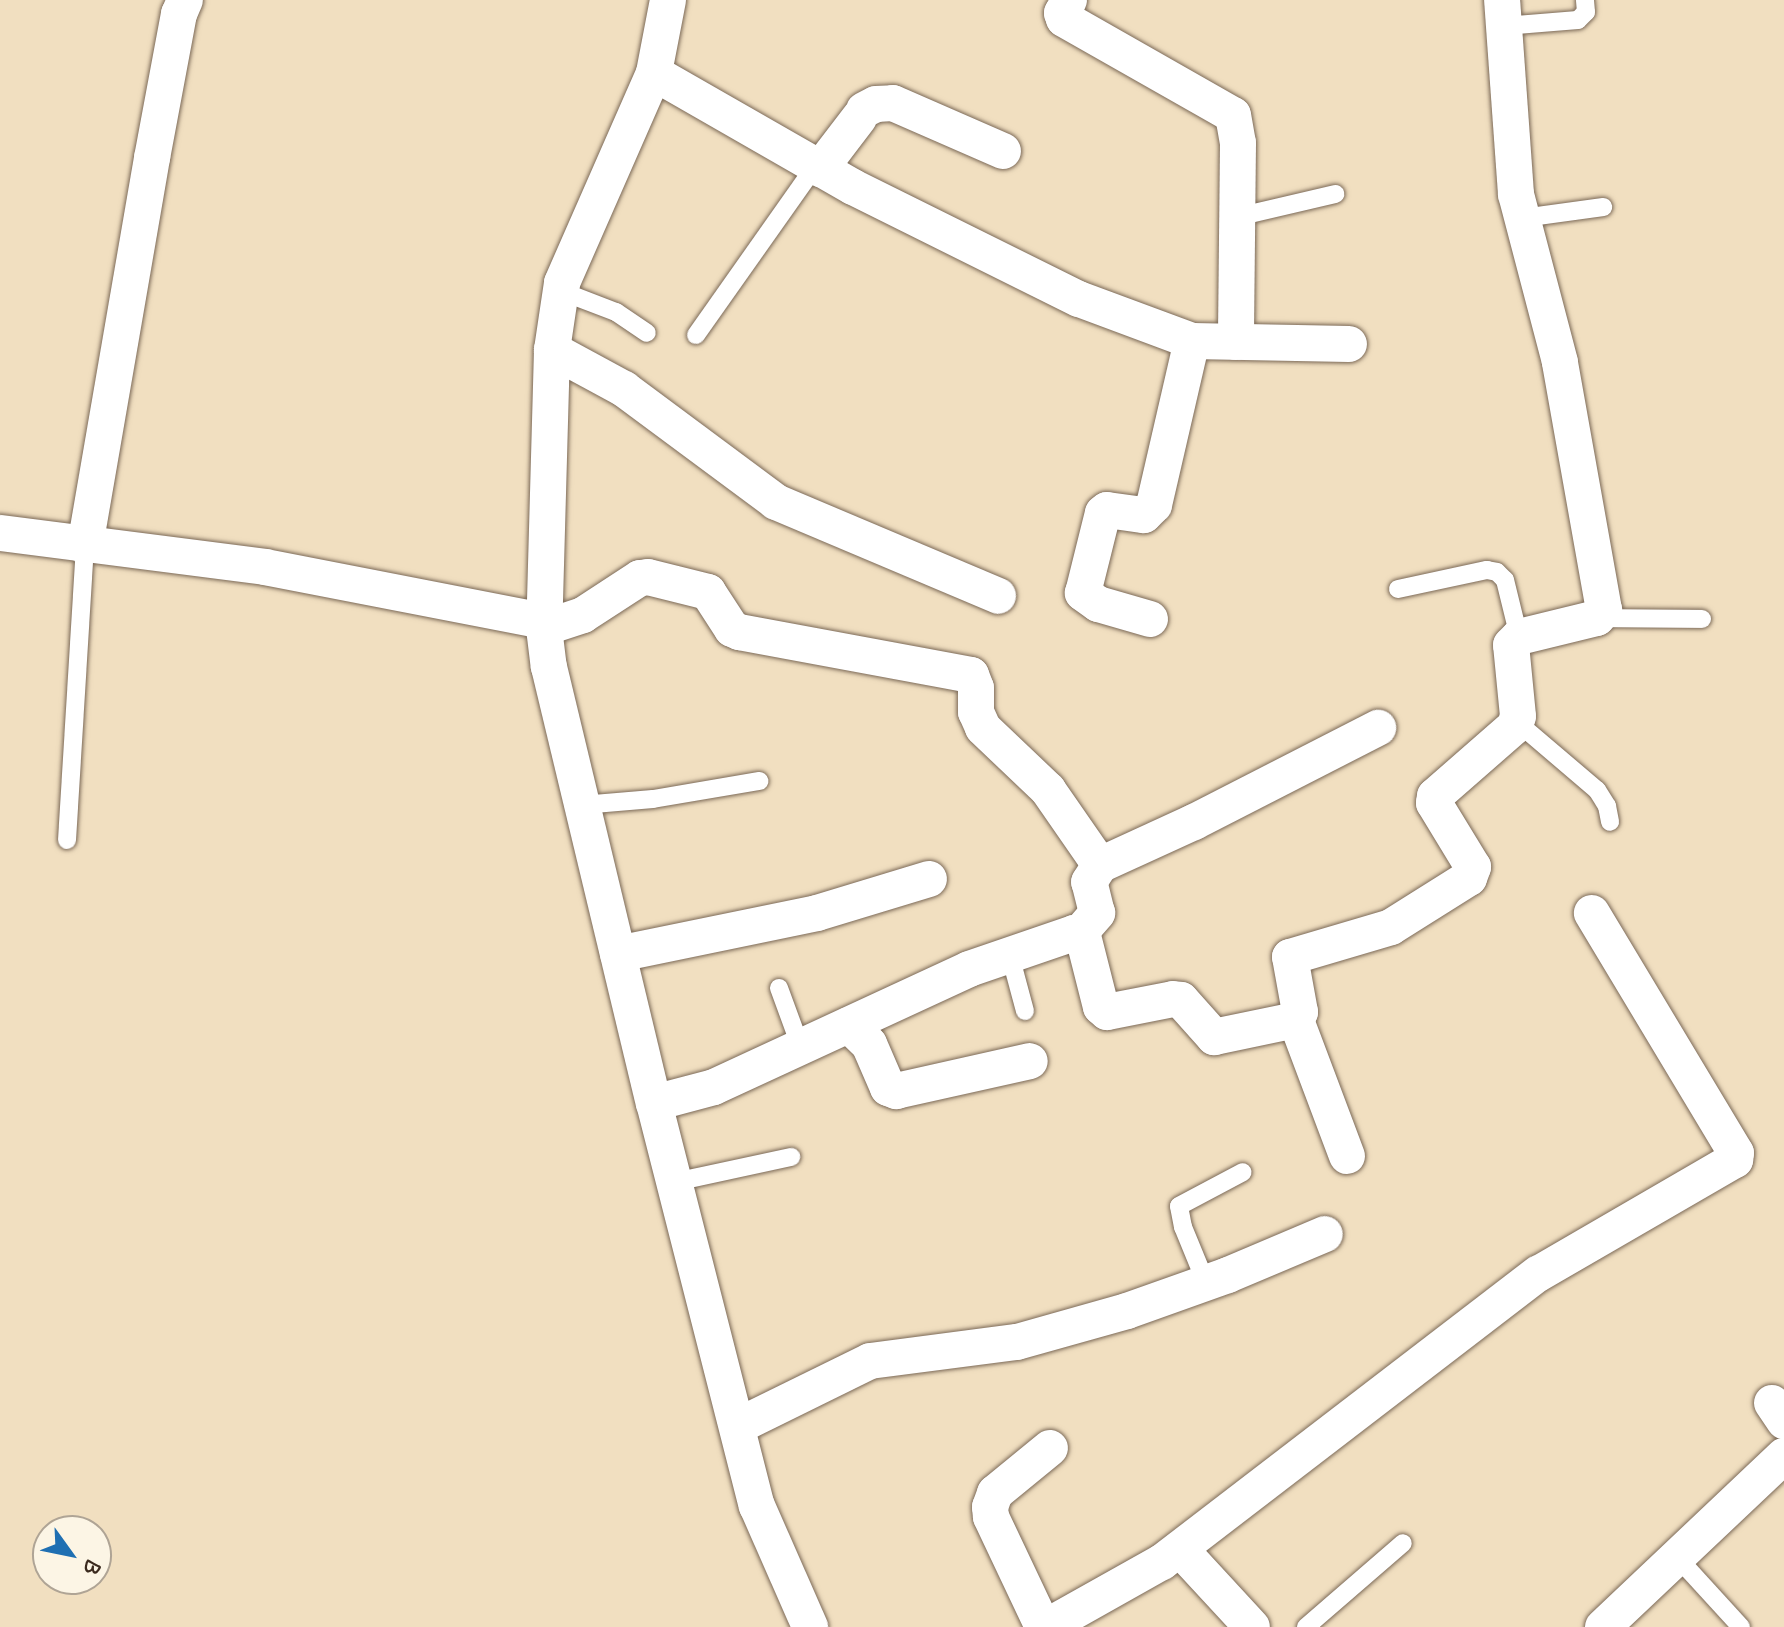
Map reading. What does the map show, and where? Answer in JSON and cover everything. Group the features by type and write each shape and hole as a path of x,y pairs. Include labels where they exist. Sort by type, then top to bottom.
{"street":[{"path":"85,546 157,129 179,14 185,0"},
{"path":"668,0 654,73 568,263 561,291 552,350 544,624 549,667 582,805 757,1506 810,1627"},
{"path":"1069,0 1062,13 1064,19 1226,108 1233,115 1238,143 1236,342"},
{"path":"1347,1156 1296,1020 1300,1012 1289,962 1292,954 1391,927 1469,878 1473,867 1434,803 1435,796 1507,737 1517,722 1511,645 1519,637 1597,618 1605,602 1569,407 1513,173 1503,13"},
{"path":"654,73 817,167 1058,290 1192,341 1349,344"},
{"path":"817,167 861,114 876,104 893,103 1003,151"},
{"path":"1150,619 1098,604 1083,593 1103,513 1107,510 1144,515 1154,505 1192,341"},
{"path":"552,350 624,389 776,502 998,596"},
{"path":"0,533 265,567 544,624 583,615 640,578 648,577 708,592 732,629 739,632 971,675 976,688 976,712 983,728 1048,790 1100,865"},
{"path":"654,1103 707,1090 969,969 1079,934 1097,913 1089,882 1100,865 1194,822 1378,728"},
{"path":"618,954 817,913 929,879"},
{"path":"1050,1448 995,1493 990,1507 991,1517 1044,1627 1146,1573 1180,1549 1538,1274 1735,1160 1736,1153 1592,913"},
{"path":"1079,934 1083,936 1105,1011 1181,1000 1214,1037 1296,1020"},
{"path":"849,1025 869,1044 888,1088 896,1091 1030,1061"},
{"path":"738,1426 870,1361 1017,1342 1127,1311 1206,1283 1325,1234"},
{"path":"1603,1627 1784,1456"},
{"path":"1180,1549 1252,1627"}],"lane":[{"path":"1503,13 1578,20 1586,12 1585,0"},
{"path":"696,335 817,167"},
{"path":"1237,217 1335,194"},
{"path":"1523,218 1603,207"},
{"path":"561,291 616,312 647,333"},
{"path":"67,840 85,546"},
{"path":"1398,589 1487,570 1497,572 1505,580 1519,637"},
{"path":"1597,618 1702,619"},
{"path":"1517,722 1597,790 1607,806 1610,822"},
{"path":"582,805 653,799 759,781"},
{"path":"1010,955 1025,1011"},
{"path":"779,988 801,1048"},
{"path":"675,1182 791,1157"},
{"path":"1206,1283 1183,1227 1179,1206 1243,1172"},
{"path":"1306,1627 1403,1543"},
{"path":"1677,1557 1741,1627"}]}
